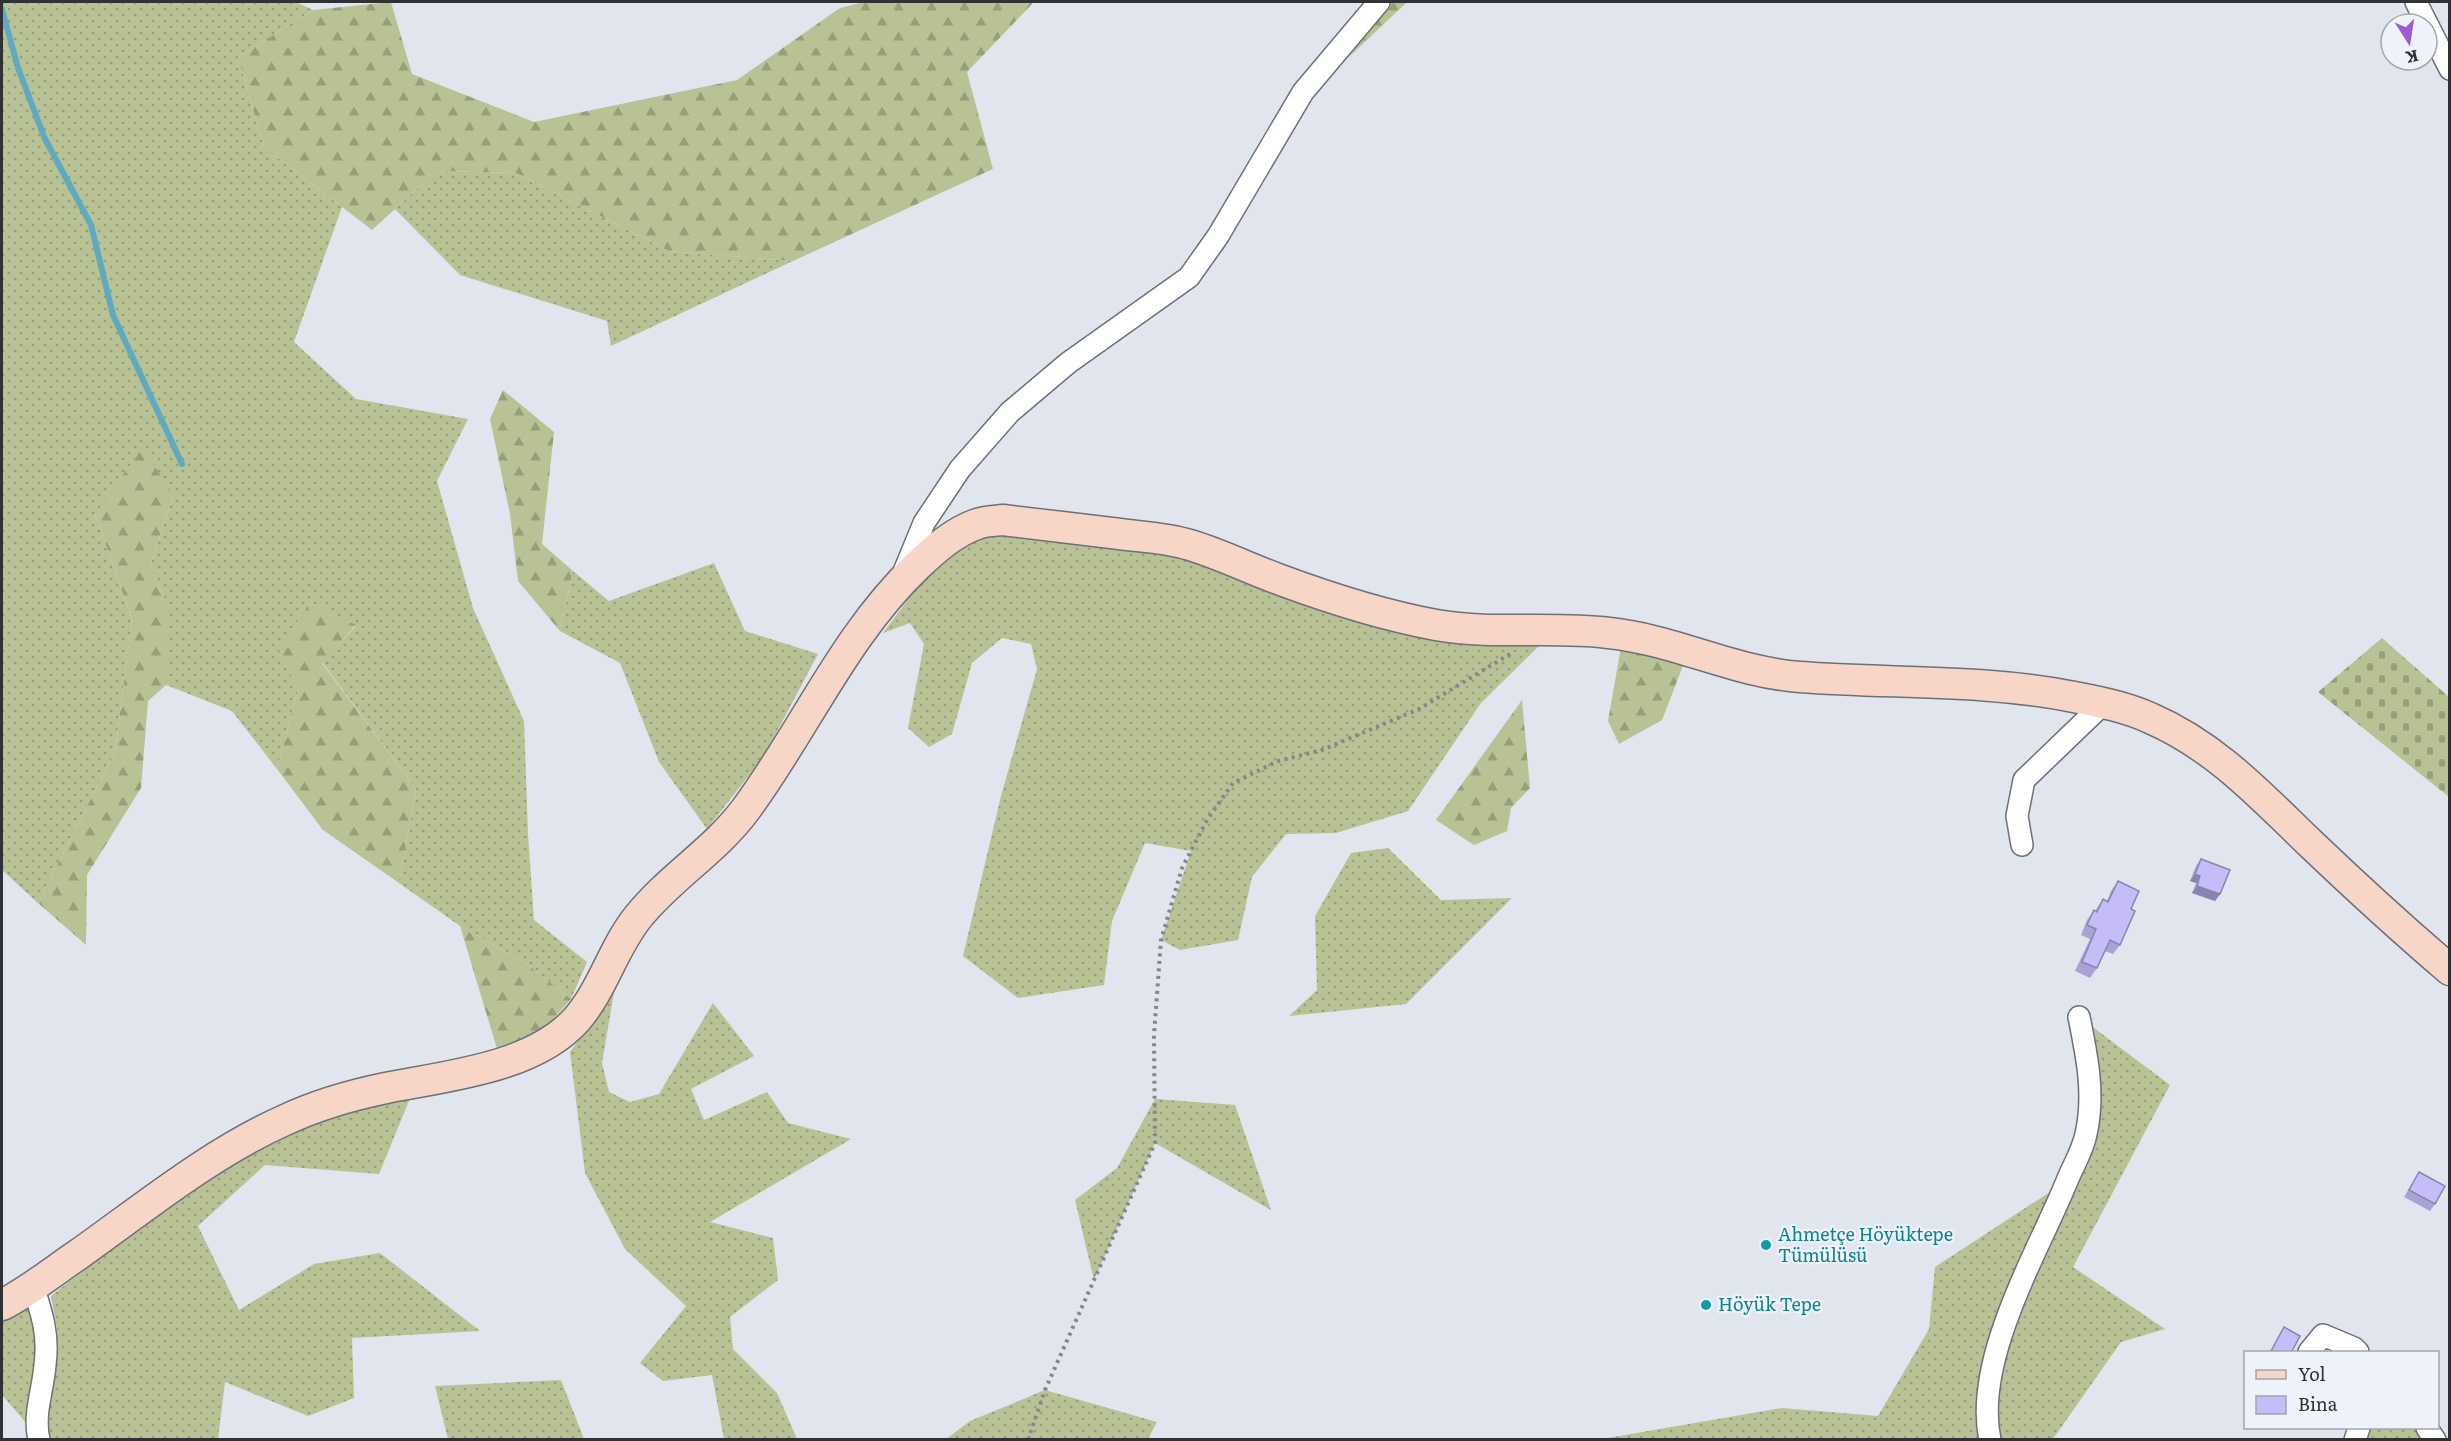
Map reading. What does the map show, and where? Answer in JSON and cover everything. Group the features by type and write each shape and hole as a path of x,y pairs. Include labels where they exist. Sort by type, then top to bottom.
{"street":[{"path":"899,584 924,524 960,469 1010,412 1068,363 1189,277 1218,236 1303,92 1379,2"},
{"path":"2416,2 2450,69"},
{"path":"2,1305 33,1286 206,1165 285,1120 354,1095 488,1068 543,1046 561,1034 585,1009 622,940 636,919 656,896 710,850 745,811 852,641 899,584 935,549 962,531 980,523 1003,520 1186,543 1332,598 1383,613 1438,625 1479,630 1609,633 1677,647 1768,674 2016,688 2104,703 2149,717 2215,754 2450,970"},
{"path":"2022,845 2017,816 2024,780 2104,703"},
{"path":"1990,1440 1987,1425 1992,1364 2019,1288 2086,1135 2091,1077 2079,1017"},
{"path":"33,1286 46,1328 46,1364 35,1423 39,1440"},
{"path":"2310,1351 2323,1335 2356,1351"}],"path":[{"path":"1028,1440 1045,1390 1155,1143 1154,1035 1161,940 1182,868 1207,820 1233,783 1278,761 1322,750 1419,708 1520,648 1542,631"}],"green space":[{"path":"2,2 296,2 313,10 238,57 264,147 342,207 294,342 356,399 468,419 437,481 473,608 524,721 534,920 587,962 571,999 527,964 460,926 399,883 416,789 322,662 356,626 310,603 298,690 277,769 232,711 166,685 166,601 150,566 173,496 95,514 132,619 115,751 38,903 2,870"},
{"path":"391,2 412,74 534,122 737,80 840,8 864,2 1034,2 967,72 993,169 793,261 669,251 516,173 437,171 372,230 264,147 238,57 313,10"},
{"path":"1391,2 1407,2 1348,58"},
{"path":"437,171 516,173 669,251 793,261 611,346 607,321 460,275 395,209"},
{"path":"503,390 554,432 542,544 573,571 560,631 518,581 510,514 490,419"},
{"path":"143,447 173,496 150,566 166,601 166,685 148,701 141,788 87,875 86,945 38,903 115,751 132,619 95,514"},
{"path":"1004,534 1186,553 1381,623 1481,645 1544,641 1481,703 1408,811 1336,833 1286,834 1252,877 1238,940 1180,950 1161,940 1191,851 1145,843 1112,921 1104,985 1018,998 963,956 1001,796 1037,669 1031,644 1002,638 972,663 952,734 929,747 908,728 924,644 910,623 883,633 926,575 962,540"},
{"path":"714,563 745,631 818,654 764,756 707,829 659,762 620,663 560,631 573,571 609,601"},
{"path":"310,603 356,625 322,663 416,789 399,883 323,830 277,769 298,690 278,648"},
{"path":"2382,638 2449,697 2449,797 2318,692"},
{"path":"1621,647 1684,663 1662,720 1619,744 1608,721"},
{"path":"1522,700 1530,788 1511,808 1507,831 1474,845 1436,820"},
{"path":"1388,848 1441,900 1512,898 1406,1004 1289,1016 1317,990 1315,916 1351,853"},
{"path":"460,926 527,964 571,999 543,1031 498,1052"},
{"path":"614,992 602,1063 609,1092 630,1102 659,1094 713,1003 754,1056 691,1089 704,1120 767,1092 788,1123 851,1139 710,1222 773,1238 778,1280 730,1317 733,1349 777,1393 797,1439 724,1439 712,1375 663,1381 640,1363 686,1306 625,1249 585,1173 570,1052"},
{"path":"2090,1025 2170,1085 2073,1267 2165,1329 2121,1342 2053,1439 1996,1439 1999,1365 2029,1289 2093,1142 2100,1077"},
{"path":"411,1096 379,1174 265,1165 198,1226 239,1310 314,1264 380,1253 480,1331 352,1338 354,1398 308,1416 225,1382 218,1439 44,1439 57,1329 51,1296 186,1194 259,1148 334,1112 362,1104"},
{"path":"1155,1099 1235,1105 1271,1210 1155,1143 1094,1280 1075,1200 1117,1168"},
{"path":"2056,1188 2044,1221 1982,1439 1596,1440 1782,1408 1878,1416 1929,1329 1935,1267"},
{"path":"30,1305 39,1338 27,1424 2,1395 2,1322"},
{"path":"561,1380 584,1439 448,1439 435,1386"},
{"path":"1045,1390 1157,1422 1148,1439 946,1439 970,1421"},
{"path":"2367,1429 2423,1429 2429,1440 2364,1440"}],"building":[{"path":"2201,859 2230,870 2220,894 2197,886 2200,876 2195,874"},
{"path":"2118,881 2139,891 2131,909 2135,911 2120,945 2110,940 2097,968 2082,962 2096,929 2087,925 2094,910 2097,912 2103,899 2108,902"},
{"path":"2419,1172 2445,1186 2435,1204 2409,1190"},
{"path":"2284,1327 2300,1336 2292,1351 2271,1351"}],"waterway":[{"path":"2,9 18,68 45,139 91,225 113,315 182,464"}],"place":[{"name":"Ahmetçe Höyüktepe Tümülüsü","path":"1766,1245"},
{"name":"Höyük Tepe","path":"1706,1305"}]}
